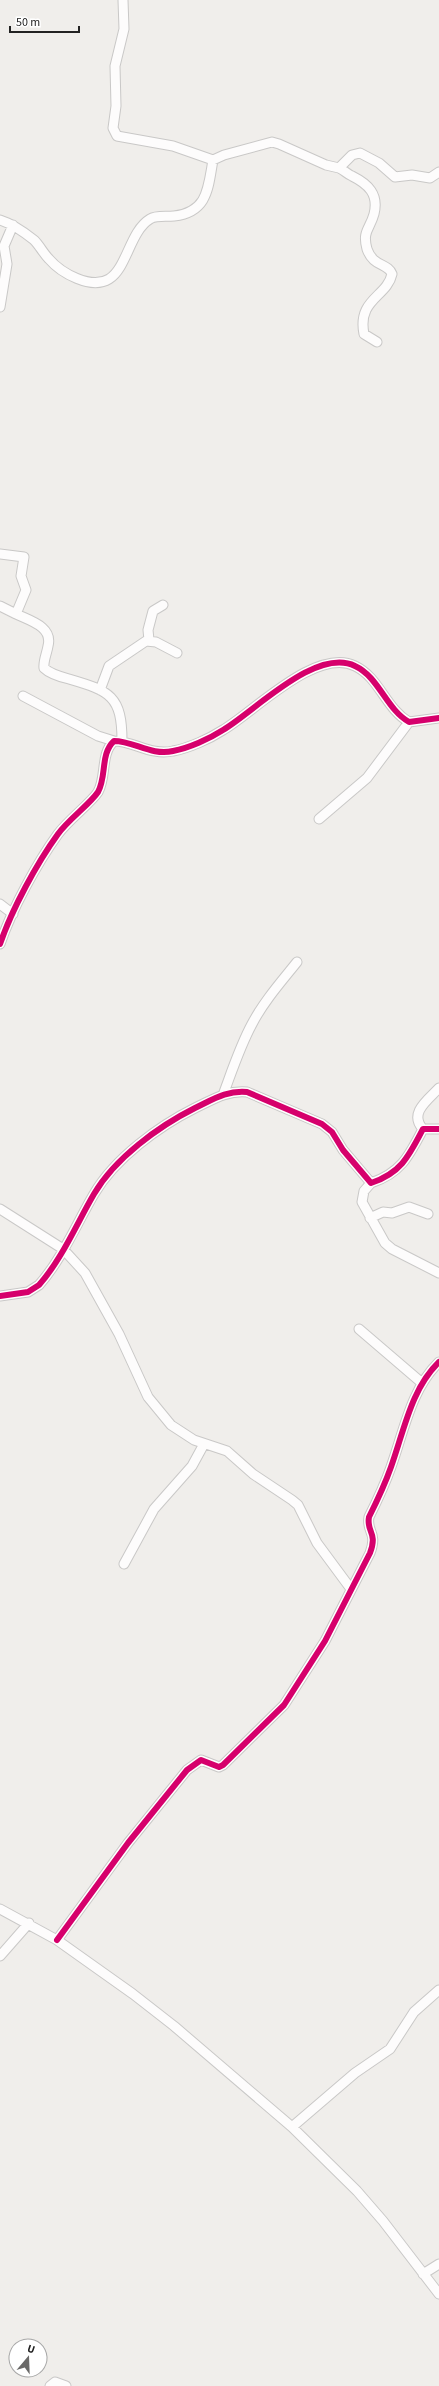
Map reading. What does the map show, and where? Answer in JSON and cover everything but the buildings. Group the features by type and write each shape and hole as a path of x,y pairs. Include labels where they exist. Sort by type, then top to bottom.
{"street":[{"path":"123,0 124,29 115,66 116,106 113,131 121,138 173,146 213,160 224,155 272,142 326,166 339,168 359,179 372,190 375,208 372,220 366,229 367,249 378,264 387,268 392,274 382,291 372,299 368,305 365,316 364,334 377,342"},
{"path":"339,168 352,155 360,153 379,163 395,177 412,175 430,178 439,172"},
{"path":"0,220 13,225 35,242 49,259 63,272 88,281 105,281 113,276 133,240 148,220 155,217 182,215 193,211 200,204 207,191 213,160"},
{"path":"0,307 7,264 4,246 13,225"},
{"path":"0,554 19,555 25,560 21,576 26,590 16,614"},
{"path":"149,640 148,630 152,611 163,605"},
{"path":"0,606 42,627 48,633 50,640 44,664 46,670 100,690 112,698 119,707 122,721 118,741"},
{"path":"100,690 109,666 149,640"},
{"path":"149,640 177,652"},
{"path":"23,696 98,736 150,751 162,752 188,746 223,731 307,671 325,663 344,663 359,669 373,682 397,713 409,722 439,718"},
{"path":"319,819 367,778 409,722"},
{"path":"0,944 13,914 58,834 73,816 94,797 99,790 108,746 118,741"},
{"path":"0,904 13,914"},
{"path":"224,1095 241,1047 252,1024 266,1001 297,962"},
{"path":"439,1088 419,1111 419,1123 423,1128 439,1129"},
{"path":"0,1296 28,1292 39,1285 100,1185 139,1144 175,1119 233,1092 247,1092 322,1124 332,1132 343,1150 371,1183"},
{"path":"423,1128 400,1167 388,1177 371,1183 364,1191 361,1199 385,1243 392,1249 439,1273"},
{"path":"370,1218 383,1212 392,1213 408,1207 428,1214"},
{"path":"0,1209 62,1249 85,1273 95,1288 148,1397 171,1425 186,1436 204,1444 227,1451 253,1474 298,1505 317,1543 351,1589"},
{"path":"359,1329 422,1383"},
{"path":"57,1940 128,1843 187,1770 201,1760 221,1767 280,1711 325,1641 372,1547 374,1537 369,1525 369,1517 391,1469 422,1383 439,1362"},
{"path":"124,1564 154,1508 192,1466 204,1444"},
{"path":"0,1908 57,1940 174,2026 292,2128 356,2191 383,2221 439,2294"},
{"path":"0,1956 29,1923"},
{"path":"292,2128 355,2073 390,2049 414,2012 439,1990"},
{"path":"423,2274 439,2264"},
{"path":"50,2386 55,2382 66,2386"}],"cycle path":[{"path":"0,944 18,901 50,846 63,828 90,802 98,792 101,786 107,752 114,741 129,743 157,752 186,748 223,730 286,684 305,673 322,665 339,663 355,666 363,671 377,685 394,709 409,722 439,718"},
{"path":"0,1296 28,1292 39,1285 55,1264 94,1194 103,1181 139,1144 181,1115 220,1096 247,1092 322,1124 332,1132 343,1150 371,1183 381,1179 397,1169 408,1155 423,1129 439,1129"},
{"path":"57,1940 128,1843 187,1770 201,1760 219,1767 223,1765 284,1705 325,1641 370,1553 373,1541 369,1526 369,1517 389,1473 409,1411 429,1373 439,1362"}]}
